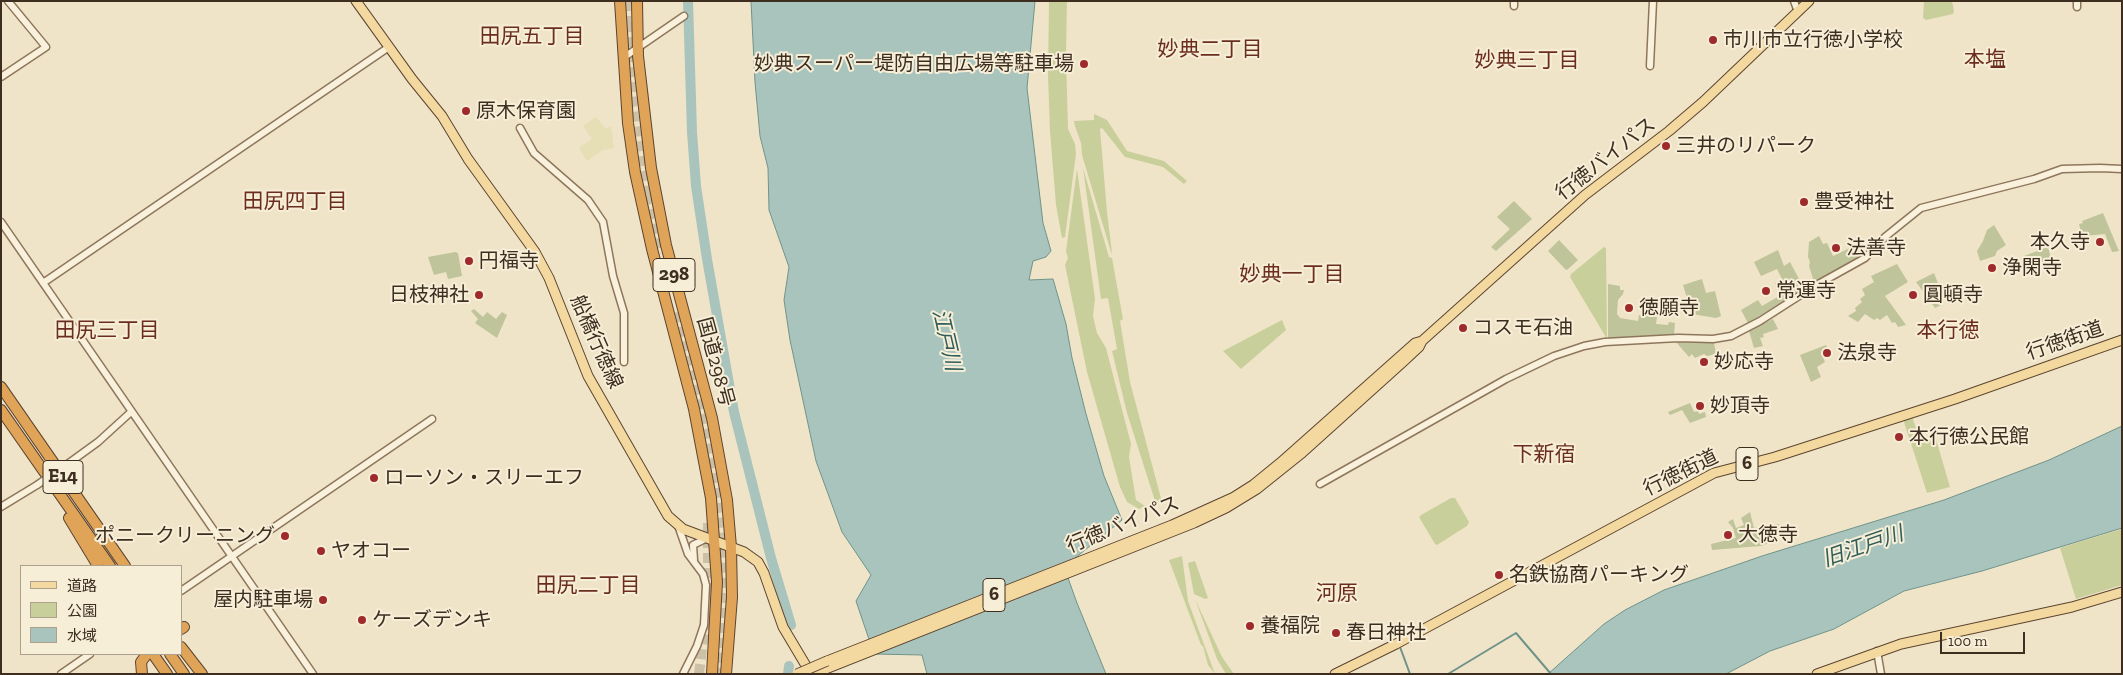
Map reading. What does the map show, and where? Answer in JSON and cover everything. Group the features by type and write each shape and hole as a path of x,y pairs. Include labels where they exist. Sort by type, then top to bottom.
{"highway":[{"name":"国道298号","path":"620,1 630,132 643,211 700,437 708,478 711,540 717,582 712,674"},
{"name":"国道298号","path":"637,1 637,48 644,119 656,198 666,244 714,426 724,483 731,546 732,597 728,674"},
{"name":"E14","path":"1,387 124,565"},
{"name":"E14","path":"1,410 109,565"},
{"path":"22,440 97,565"},
{"name":"298","path":"706,674 716,628"},
{"path":"182,649 201,674"},
{"path":"142,674 148,655"},
{"path":"148,655 161,674"},
{"path":"148,655 166,674"},
{"path":"170,655 180,674"},
{"path":"170,655 184,674"}],"main road":[{"name":"船橋行徳線","path":"356,1 412,79 442,116 468,159 535,252 549,278 588,376 668,516 678,527"},
{"name":"行徳バイパス","path":"812,674 1216,513 1257,489 1416,350 1422,341 1587,193 1693,110 1809,1"},
{"name":"行徳街道","path":"1335,674 1404,640 1714,473 1775,457 1955,399 2122,340"},
{"name":"行徳バイパス","path":"797,674 1213,508 1253,485 1314,438"},
{"path":"678,527 747,553 761,566 784,627 812,674"},
{"path":"1817,674 1901,644 2072,607 2122,592"}],"street":[{"path":"1,77 46,47 8,1"},
{"path":"1650,66 1653,1"},
{"path":"1794,1 1798,12"},
{"path":"623,58 684,16"},
{"path":"43,284 389,46"},
{"path":"520,128 534,153 588,200 604,222 612,271 623,308 624,362"},
{"path":"1320,484 1506,379 1554,356 1584,346 1605,342 1678,338 1713,339 1732,336 1865,258 1885,237 1921,208 2034,179 2062,169 2100,168 2122,170"},
{"path":"1,222 313,674"},
{"path":"1,506 69,463 98,442 131,412"},
{"path":"182,590 432,419"},
{"path":"678,527 688,554 705,579 706,614 700,639 682,674"},
{"path":"694,561 693,545 711,540"},
{"path":"1877,652 1881,674"},
{"path":"61,674 89,655"}],"shaded area":[{"path":"596,117 606,129 611,126 614,148 603,150 587,161 579,148 592,139 583,126"}],"green space":[{"path":"1049,1 1067,1 1068,129 1075,144 1076,154 1065,237 1062,238 1056,205 1050,131 1048,76"},
{"path":"1924,1 1952,1 1953,14 1926,20 1923,18"},
{"path":"1094,114 1107,120 1127,151 1164,161 1187,181 1184,184 1163,167 1125,157 1102,128 1100,129 1112,253 1082,155 1081,143 1074,121 1094,120"},
{"path":"1083,168 1109,257 1112,258 1123,319 1120,321 1130,382 1162,502 1156,504 1127,413 1112,351 1117,349 1108,298 1101,299"},
{"path":"1077,169 1095,299 1093,316 1097,333 1106,348 1131,444 1129,457 1136,500 1145,506 1139,509 1127,502 1120,487 1087,372 1065,265 1068,258 1066,251"},
{"path":"1514,201 1532,219 1496,251 1491,247 1510,229 1497,217"},
{"path":"2103,213 2119,251 2112,252 2105,234 2082,236 2079,224"},
{"path":"1994,225 2006,245 1997,251 1995,256 1980,261 1977,251 1987,230"},
{"path":"1819,236 1823,244 1827,243 1833,256 1854,246 1863,245 1871,248 1860,258 1814,282 1809,266 1809,242"},
{"path":"1559,240 1578,260 1567,270 1548,251"},
{"path":"1604,247 1606,248 1607,339 1570,277 1571,274"},
{"path":"2048,247 2051,258 2043,260 2043,263 2038,264 2039,268 2025,269 2024,256"},
{"path":"1778,250 1784,266 1790,262 1804,288 1748,323 1741,310 1758,300 1762,306 1781,295 1775,283 1782,279 1777,269 1761,276 1754,262"},
{"path":"458,253 462,276 448,279 446,272 434,275 428,257"},
{"path":"1897,264 1908,282 1885,296 1906,325 1898,327 1895,322 1892,323 1887,315 1880,320 1877,318 1874,320 1865,314 1858,322 1848,316 1856,311 1855,308 1862,302 1860,299 1865,295 1862,289 1874,282 1871,276"},
{"path":"1934,273 1944,299 1941,305 1935,308 1916,282"},
{"path":"1702,279 1706,293 1715,291 1721,316 1716,318 1692,314 1683,285"},
{"path":"1608,284 1620,286 1620,290 1624,290 1618,300 1617,314 1620,318 1638,321 1639,315 1657,317 1656,324 1668,325 1669,322 1675,323 1674,335 1608,339"},
{"path":"474,309 483,317 487,312 496,319 502,312 507,315 497,338 475,323 478,319 471,311"},
{"path":"1773,319 1778,329 1763,334 1764,337 1760,338 1763,346 1754,348 1749,331"},
{"path":"1282,320 1286,330 1241,369 1223,351"},
{"path":"1676,342 1714,343 1716,354 1707,356 1704,354 1695,358 1692,354 1689,357"},
{"path":"1826,345 1828,349 1821,353 1825,362 1817,367 1821,377 1811,382 1800,355"},
{"path":"1690,403 1694,412 1698,411 1699,414 1705,412 1706,417 1690,423 1682,410 1670,415 1668,412"},
{"path":"1912,416 1921,443 1936,439 1950,487 1927,493 1903,419"},
{"path":"1451,498 1455,498 1469,522 1467,526 1437,545 1419,517"},
{"path":"1750,512 1754,528 1779,524 1782,534 1777,540 1761,546 1712,550 1711,544 1736,538 1733,528 1728,522 1733,519 1736,528 1744,525 1741,518"},
{"path":"2122,529 2122,585 2076,599 2060,548"},
{"path":"1182,556 1188,601 1215,674 1208,665 1203,646 1169,560"},
{"path":"1195,561 1208,598 1205,599 1194,594 1188,563"},
{"path":"1195,599 1222,657 1234,674 1226,674 1217,659"}],"water":[{"name":"江戸川","path":"751,1 1035,1 1027,88 1043,223 1051,251 1046,257 1033,261 1029,280 1053,279 1066,324 1072,358 1086,414 1104,476 1122,520 1064,567 1106,674 927,674 922,655 874,654 856,601 871,575 842,532 816,461 790,340 784,300 789,267 769,210 768,168 760,136 755,82"},
{"name":"旧江戸川","path":"2122,426 2122,528 1982,571 1904,591 1834,629 1770,651 1726,674 1548,674 1604,624 1625,610 1664,590 1762,556 1944,500 2049,460"}],"waterway":[{"path":"688,1 692,132 696,186 707,259 734,412 771,558 791,625"},
{"path":"1448,674 1516,633 1551,674"},
{"path":"1400,647 1410,674"},
{"path":"788,674 789,666"}],"tunnel":[{"path":"626,1 626,30"},
{"path":"632,22 637,105"},
{"path":"631,97 646,202"},
{"path":"650,194 663,253"},
{"path":"674,313 702,420 712,469 720,527 721,619 716,674"},
{"path":"708,518 708,593"},
{"path":"699,674 705,623"}],"place":[{"name":"市川市立行徳小学校","path":"1713,40"},
{"name":"妙典スーパー堤防自由広場等駐車場","path":"1084,64"},
{"name":"原木保育園","path":"466,111"},
{"name":"三井のリパーク","path":"1666,146"},
{"name":"豊受神社","path":"1804,202"},
{"name":"本久寺","path":"2100,242"},
{"name":"法善寺","path":"1836,248"},
{"name":"円福寺","path":"469,261"},
{"name":"浄閑寺","path":"1992,268"},
{"name":"常運寺","path":"1766,291"},
{"name":"日枝神社","path":"479,295"},
{"name":"圓頓寺","path":"1913,295"},
{"name":"徳願寺","path":"1629,308"},
{"name":"コスモ石油","path":"1463,328"},
{"name":"法泉寺","path":"1827,353"},
{"name":"妙応寺","path":"1704,362"},
{"name":"妙頂寺","path":"1700,406"},
{"name":"本行徳公民館","path":"1899,437"},
{"name":"ローソン・スリーエフ","path":"374,478"},
{"name":"大徳寺","path":"1728,535"},
{"name":"ポニークリーニング","path":"285,536"},
{"name":"ヤオコー","path":"321,551"},
{"name":"名鉄協商パーキング","path":"1499,575"},
{"name":"屋内駐車場","path":"323,600"},
{"name":"ケーズデンキ","path":"362,620"},
{"name":"養福院","path":"1250,626"},
{"name":"春日神社","path":"1336,633"}],"district":[{"name":"田尻五丁目","path":"532,37"},
{"name":"妙典二丁目","path":"1210,50"},
{"name":"本塩","path":"1985,60"},
{"name":"妙典三丁目","path":"1527,61"},
{"name":"田尻四丁目","path":"295,202"},
{"name":"妙典一丁目","path":"1292,275"},
{"name":"田尻三丁目","path":"107,331"},
{"name":"本行徳","path":"1948,331"},
{"name":"下新宿","path":"1544,455"},
{"name":"田尻二丁目","path":"588,586"},
{"name":"河原","path":"1337,594"}]}
